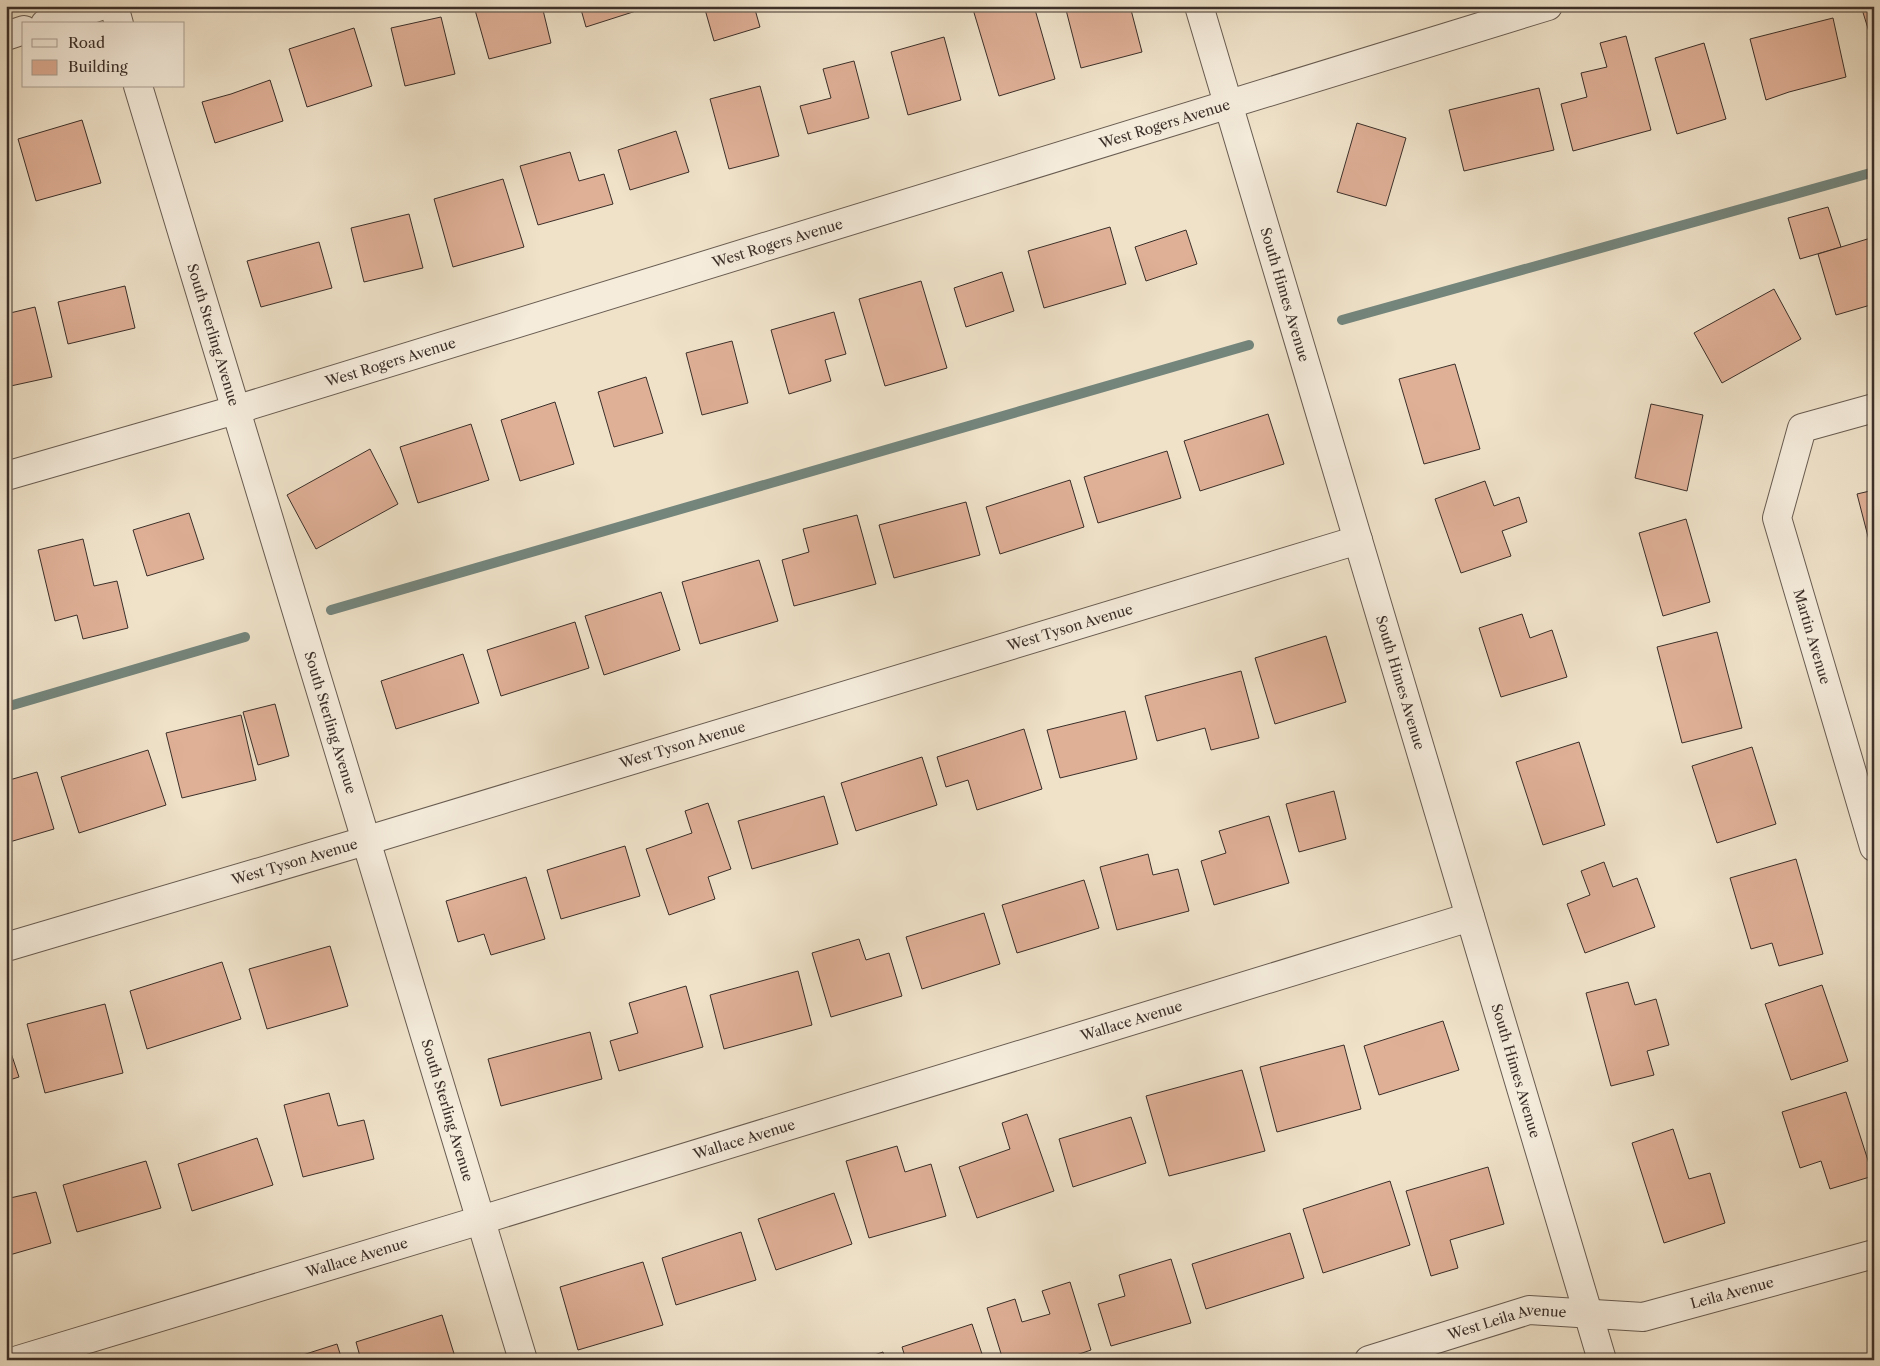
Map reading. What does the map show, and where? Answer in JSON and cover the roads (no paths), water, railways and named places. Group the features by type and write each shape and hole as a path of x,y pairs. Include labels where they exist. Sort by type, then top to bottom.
{"street":[{"path":"51,22 101,6"},
{"path":"114,6 118,22"},
{"name":"South Himes Avenue","path":"1199,6 1602,1360"},
{"name":"West Rogers Avenue","path":"6,476 235,410 1548,6"},
{"path":"6,36 22,31"},
{"name":"South Sterling Avenue","path":"139,88 523,1360"},
{"name":"Martin Avenue","path":"1874,408 1802,428 1777,518 1874,847"},
{"name":"West Tyson Avenue","path":"6,947 365,841 1358,540"},
{"name":"Wallace Avenue","path":"18,1360 1470,917"},
{"name":"Leila Avenue","path":"1588,1314 1643,1317 1874,1254"},
{"name":"West Leila Avenue","path":"1369,1360 1529,1310 1588,1314"}],"waterway":[{"path":"1342,320 1874,172"},
{"path":"331,610 1249,345"},
{"path":"6,707 245,637"}]}
